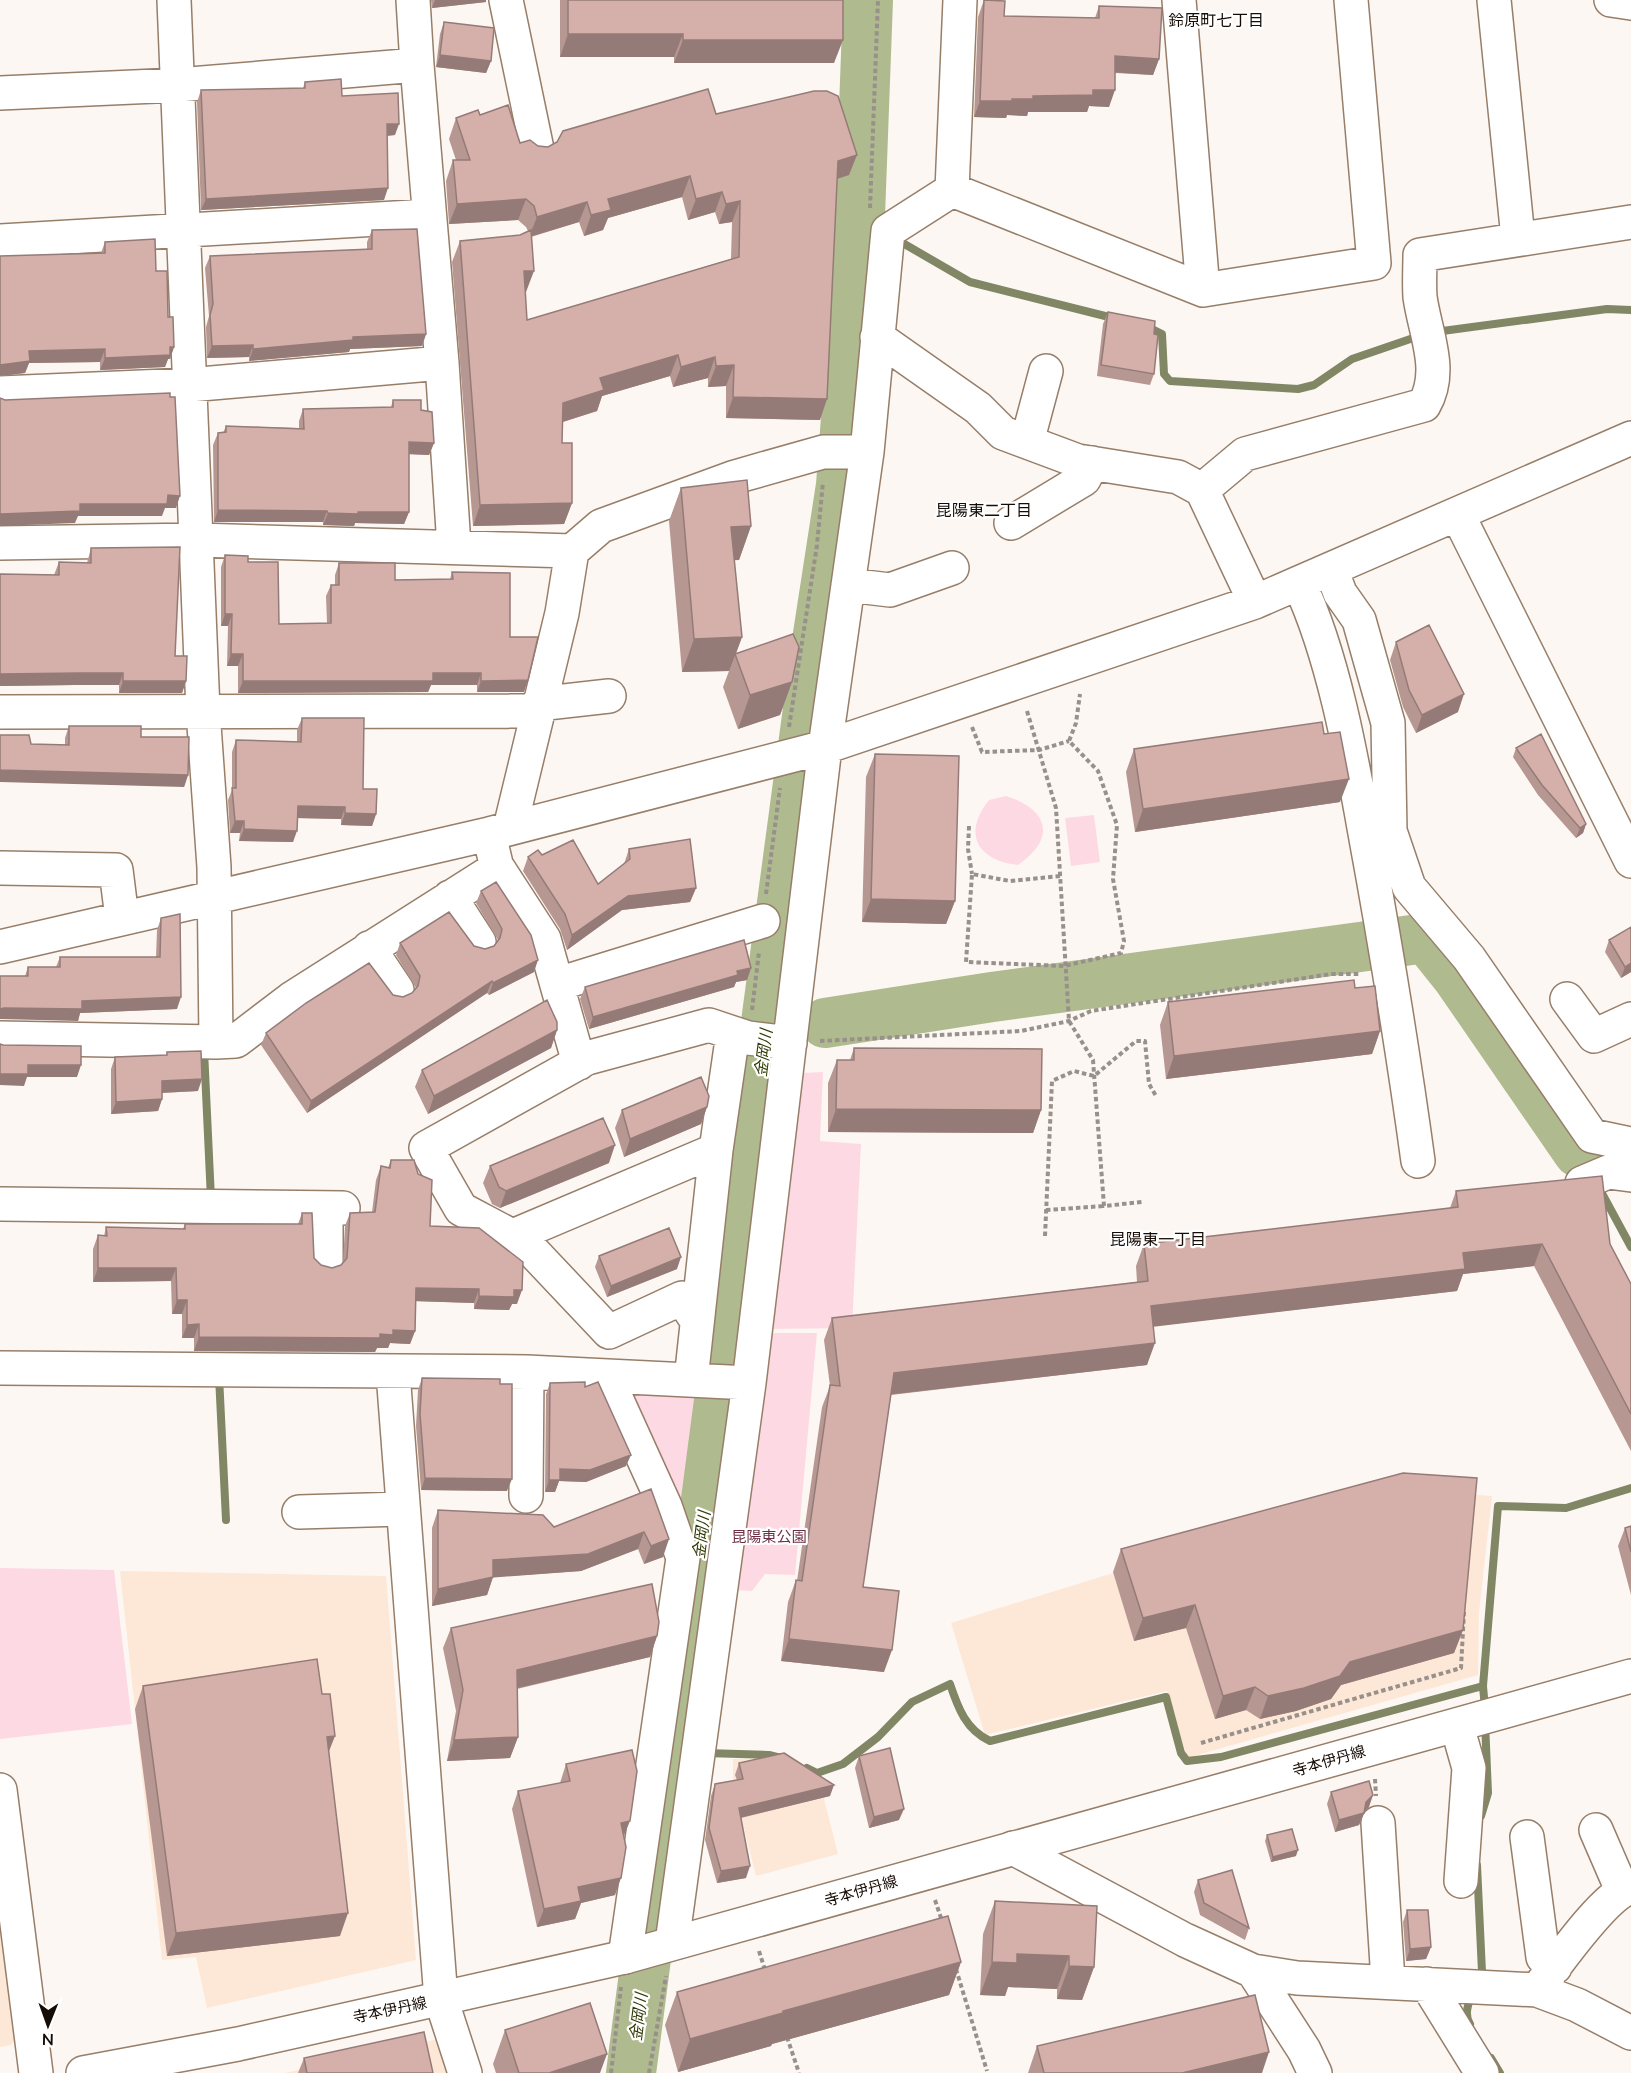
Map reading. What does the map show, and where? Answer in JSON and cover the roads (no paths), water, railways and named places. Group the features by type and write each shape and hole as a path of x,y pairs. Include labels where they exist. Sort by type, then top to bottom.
{"street":[{"path":"174,0 189,385 215,896 216,1042"},
{"path":"413,0 454,546"},
{"path":"506,0 537,149"},
{"path":"952,190 960,0"},
{"path":"1179,0 1203,290"},
{"path":"1351,0 1374,262"},
{"path":"1494,0 1518,238"},
{"path":"1611,0 1631,3"},
{"path":"0,93 178,85 417,64"},
{"path":"648,1951 724,1561 749,1383 763,1039 825,747 867,452 888,231 952,190"},
{"path":"952,190 1203,290 1518,238 1631,222"},
{"path":"0,241 184,233 430,230 465,242"},
{"path":"1202,490 1245,454 1424,405 1432,391 1432,344 1420,297 1420,255"},
{"path":"877,337 978,408 1003,433 1078,461 1178,477 1202,490 1255,602"},
{"path":"0,393 189,385 442,363"},
{"path":"1027,442 1046,371"},
{"path":"0,946 215,896 499,842 825,747 1255,602 1631,438"},
{"path":"0,1038 236,1041 291,999 497,868 499,842 562,613 572,551 601,526 724,480 823,452 867,452"},
{"path":"1011,523 1084,479 1092,463"},
{"path":"1458,515 1631,861"},
{"path":"0,543 197,540 572,551"},
{"path":"848,585 890,590 952,568"},
{"path":"1331,569 1340,593 1359,620 1388,723 1390,831 1409,887 1469,957 1592,1136 1631,1144"},
{"path":"1299,583 1314,615 1353,764 1387,955 1418,1161"},
{"path":"0,712 537,707 609,696"},
{"path":"499,842 544,939 558,984 558,996 579,1063"},
{"path":"0,868 116,870 122,918"},
{"path":"450,897 479,942"},
{"path":"558,984 763,921"},
{"path":"369,948 397,990"},
{"path":"1567,999 1600,1046 1631,1019"},
{"path":"648,1951 683,1558 619,1377 609,1332 525,1243 461,1209 426,1148 587,1058 709,1025 763,1039"},
{"path":"691,1380 716,1150 763,1039"},
{"path":"513,1236 716,1150"},
{"path":"1582,1183 1608,1172 1631,1174"},
{"path":"0,1204 334,1208 326,1263"},
{"path":"609,1332 682,1298 697,1321"},
{"path":"0,1368 393,1373 527,1372 749,1383"},
{"path":"526,1496 527,1372"},
{"path":"393,1373 441,1999 465,2073"},
{"path":"299,1512 402,1509"},
{"path":"683,1558 724,1561"},
{"name":"寺本伊丹線","path":"83,2073 237,2044 648,1951 1631,1676"},
{"path":"1457,1726 1469,1768 1461,1881"},
{"path":"0,1790 36,2073"},
{"path":"1378,1823 1388,1982"},
{"path":"1546,1979 1577,1938 1626,1888 1596,1830"},
{"path":"1527,1837 1546,1979 1577,2005 1631,2033"},
{"path":"1013,1848 1185,1940 1253,1971 1297,1978 1427,1984 1546,1979"},
{"path":"1253,1971 1304,2050 1315,2073"},
{"path":"1427,1984 1482,2073"}],"waterway":[{"name":"金岡川","path":"631,2073 726,1347 756,1097 818,634 841,485 859,243 868,0"},
{"path":"859,223 880,232"},
{"path":"894,238 970,282 1117,319"},
{"path":"1435,332 1607,309 1631,310"},
{"path":"1144,325 1162,334 1164,374 1170,381 1298,389 1314,385 1352,359 1422,335"},
{"path":"825,1023 992,997 1426,938 1458,978 1578,1152 1631,1157"},
{"path":"204,1050 211,1199"},
{"path":"1578,1152 1577,1158 1589,1174"},
{"path":"1598,1186 1631,1247"},
{"path":"219,1376 226,1520"},
{"path":"1485,1709 1483,1686 1498,1506 1566,1508 1631,1488"},
{"path":"807,1768 817,1773 843,1764 878,1737 912,1702 950,1684 964,1717 975,1731 990,1741 1166,1697 1181,1753 1187,1761 1221,1757 1483,1686"},
{"path":"1481,1816 1488,1793 1485,1722"},
{"path":"672,1751 692,1752"},
{"path":"705,1753 769,1755 781,1758"},
{"path":"1477,1865 1482,1972 1479,1980"},
{"path":"1470,2024 1467,2013 1472,1994"},
{"path":"1491,2058 1500,2073"}],"district":[{"name":"鈴原町七丁目","path":"1216,20"},
{"name":"昆陽東二丁目","path":"984,510"},
{"name":"昆陽東一丁目","path":"1158,1239"}],"park label":[{"name":"昆陽東公園","path":"769,1537"}]}
